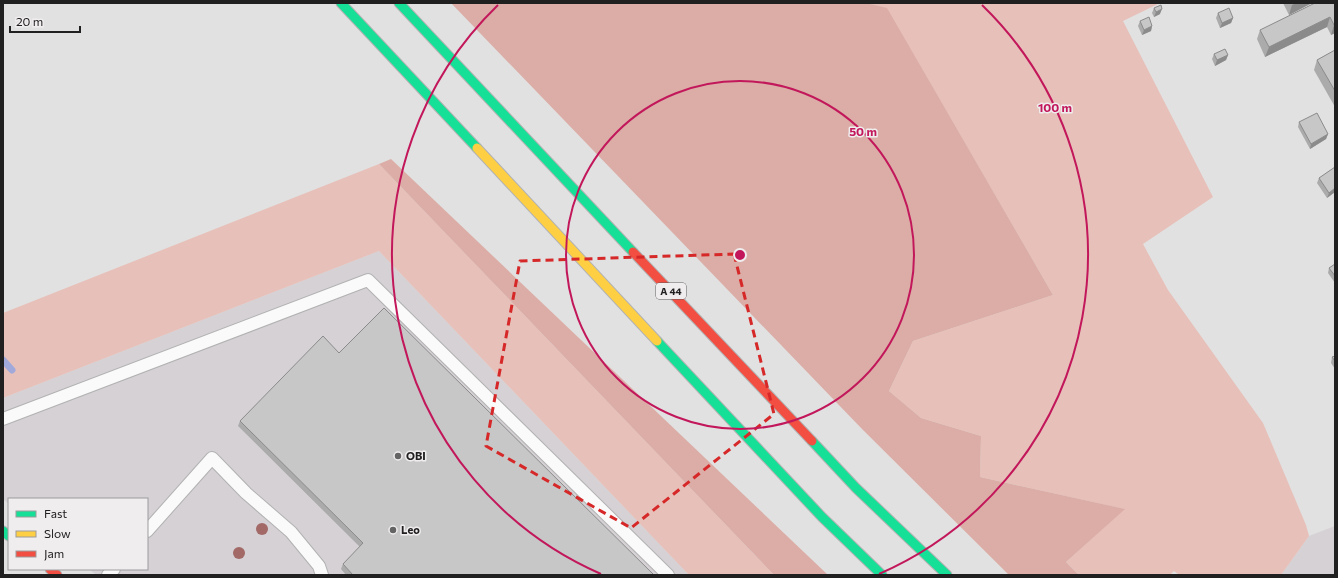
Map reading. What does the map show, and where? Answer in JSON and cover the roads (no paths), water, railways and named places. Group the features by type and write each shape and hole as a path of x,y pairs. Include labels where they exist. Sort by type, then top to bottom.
{"main road":[{"path":"341,3 822,517 882,575"},
{"name":"A 44","path":"399,3 851,482 947,575"}],"lane":[{"path":"3,419 368,280 668,575"},
{"path":"148,530 212,458 246,493 291,532 319,566 322,575"}],"waterway":[{"path":"3,360 12,370"}],"place":[{"name":"OBI","path":"398,456"},
{"name":"Leo","path":"393,530"}]}
